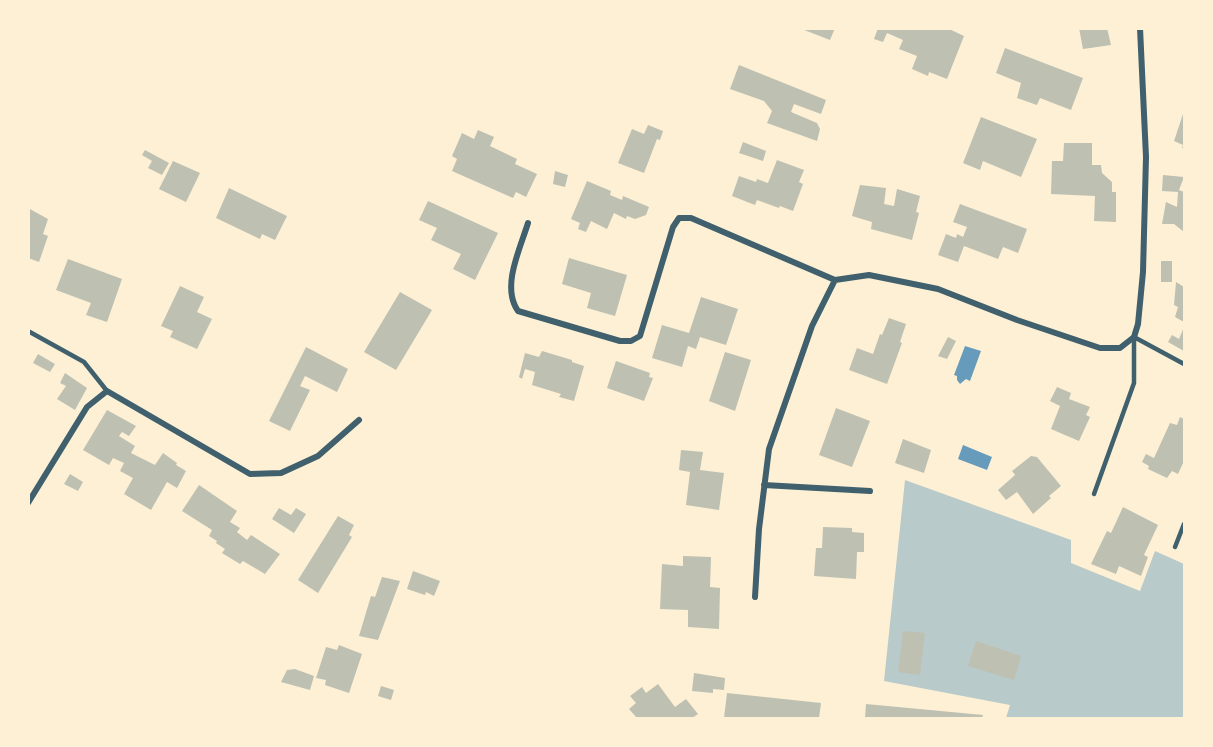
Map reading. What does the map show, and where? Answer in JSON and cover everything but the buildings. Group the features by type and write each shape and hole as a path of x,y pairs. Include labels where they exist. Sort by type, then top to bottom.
{"street":[{"path":"528,223 510,285 512,302 518,311 620,341 630,341 640,336 673,227 679,218 691,218 835,280 869,275 938,289 1017,320 1100,348 1120,348 1134,337 1138,324 1143,272 1146,157 1140,28"},
{"path":"755,597 759,529 769,449 812,326 835,280"},
{"path":"28,503 87,407 107,391 250,474 281,473 318,456 359,420"},
{"path":"764,485 870,491"}],"lane":[{"path":"28,331 84,362 107,391"},
{"path":"1094,494 1134,383 1134,337 1185,364"},
{"path":"1175,547 1185,524"}],"shaded area":[{"path":"905,480 1071,540 1071,563 1140,591 1155,551 1184,564 1184,718 1006,718 1010,705 884,681"}],"water":[{"path":"965,346 981,351 970,381 966,379 960,384 957,376 954,375"},
{"path":"963,445 992,457 987,470 958,459"}]}
